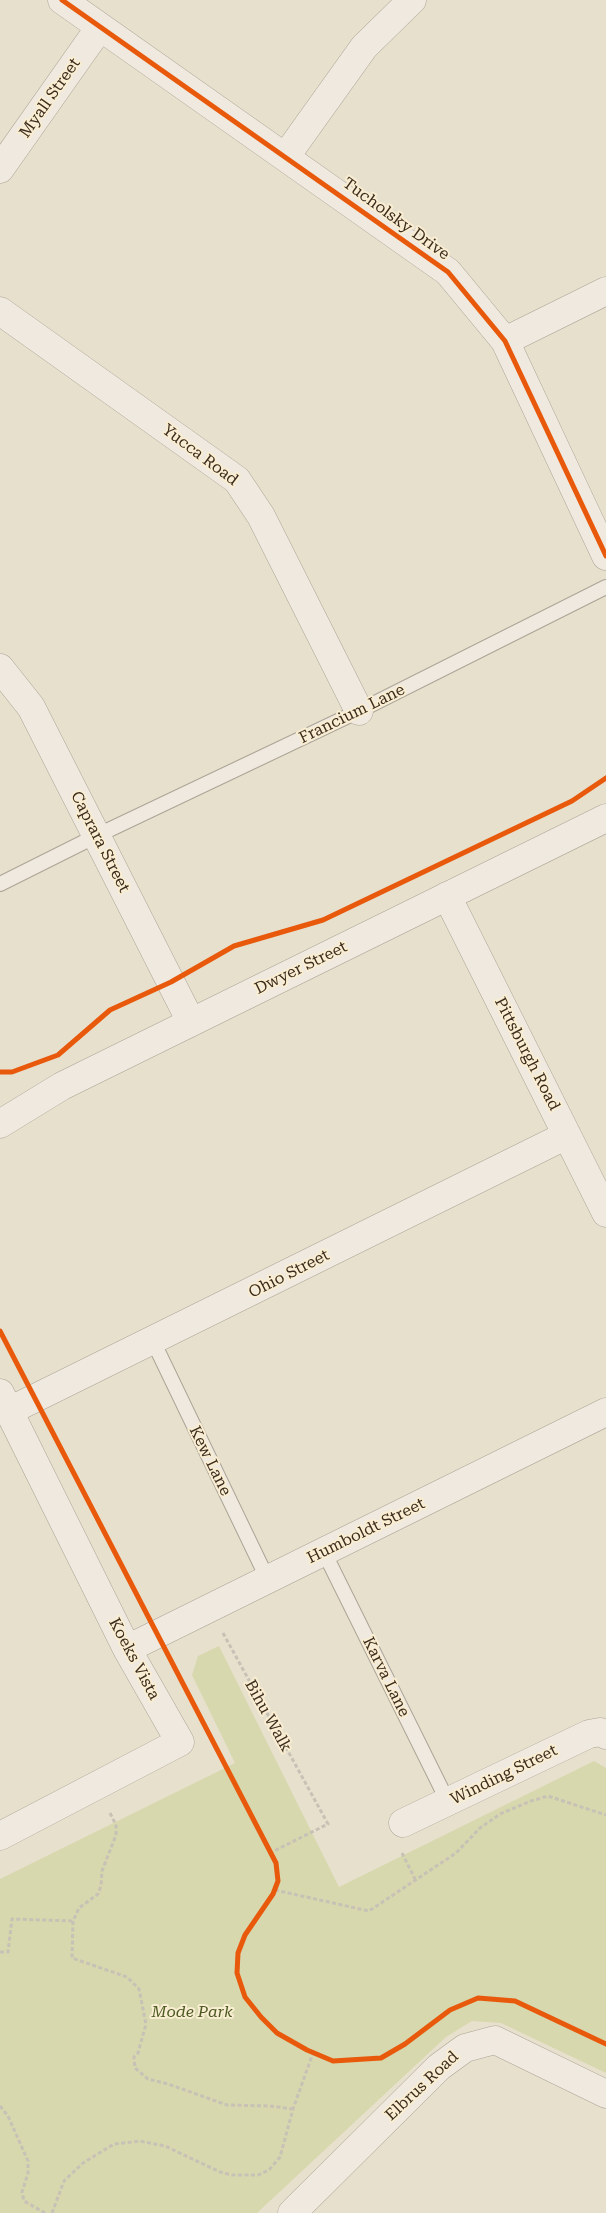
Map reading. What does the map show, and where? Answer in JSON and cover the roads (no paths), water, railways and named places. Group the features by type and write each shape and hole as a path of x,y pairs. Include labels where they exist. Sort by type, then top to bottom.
{"street":[{"name":"Tucholsky Drive","path":"62,0 286,156 448,272 505,341 606,556"},
{"path":"286,156 364,47 412,0"},
{"name":"Myall Street","path":"0,170 100,28"},
{"path":"505,341 606,291"},
{"name":"Yucca Road","path":"0,311 237,480 262,516 359,711"},
{"name":"Caprara Street","path":"0,668 31,707 191,1022"},
{"name":"Dwyer Street","path":"0,1124 62,1086 606,818"},
{"name":"Pittsburgh Road","path":"447,896 606,1213"},
{"name":"Ohio Street","path":"4,1402 153,1341 567,1135"},
{"name":"Koeks Vista","path":"0,1836 180,1742 127,1649 4,1402"},
{"name":"Humboldt Street","path":"127,1649 606,1412"},
{"name":"Winding Street","path":"403,1823 589,1734 600,1732 606,1735"},
{"name":"Elbrus Road","path":"292,2213 439,2067 465,2048 495,2040 606,2094"}],"lane":[{"name":"Francium Lane","path":"0,884 96,836 359,711 606,587"},
{"name":"Kew Lane","path":"153,1341 268,1580"},
{"name":"Karva Lane","path":"324,1552 448,1802"}],"park label":[{"name":"Mode Park","path":"192,2012"}]}
